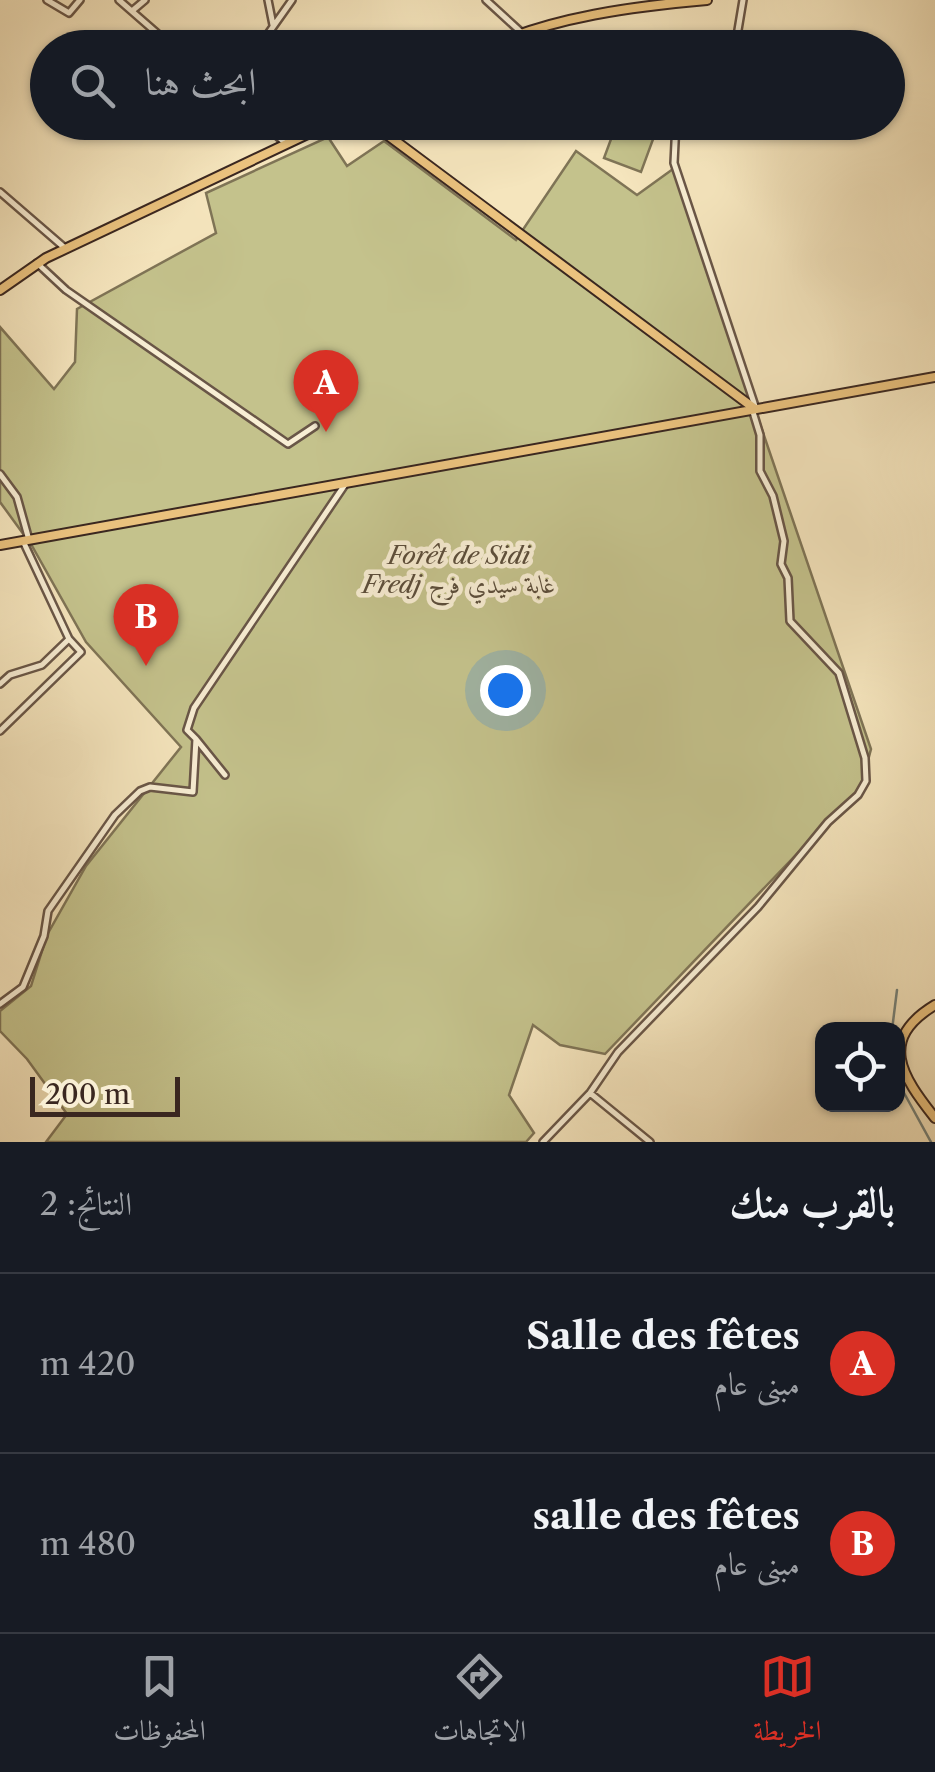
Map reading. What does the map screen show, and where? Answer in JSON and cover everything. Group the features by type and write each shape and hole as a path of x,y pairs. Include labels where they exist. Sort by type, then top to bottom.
{"main road":[{"path":"535,30 606,14 707,0"},
{"path":"0,290 66,248 297,140"},
{"path":"394,140 754,410"},
{"path":"0,545 935,377"},
{"path":"935,1005 908,1026 900,1058 911,1085 935,1118"}],"street":[{"path":"47,0 70,14 80,0"},
{"path":"119,0 154,30"},
{"path":"132,11 145,0"},
{"path":"270,30 292,0"},
{"path":"486,0 519,30"},
{"path":"739,30 744,0"},
{"path":"271,2 273,25"},
{"path":"282,140 287,145"},
{"path":"543,1142 590,1093 618,1052 758,907 828,822 858,796 866,781 865,758 839,673 794,627 788,614 788,580 781,564 784,541 774,496 760,471 760,436 754,410 674,163 675,140"},
{"path":"0,192 66,248"},
{"path":"37,264 66,290 288,444 315,426"},
{"path":"0,474 18,497 26,540 69,639 80,655 2,727"},
{"path":"225,775 188,730 203,690 348,481"},
{"path":"0,684 10,675 42,664 69,639"},
{"path":"0,1004 23,988 44,936 48,911 115,815 140,791 150,787 193,792 196,739"},
{"path":"590,1093 650,1142"}],"green space":[{"name":"Forêt de Sidi Fredj غابة سيدي فرج","path":"321,140 330,140 347,166 384,141 516,240 576,151 637,195 673,169 871,749 861,787 605,1054 560,1045 533,1025 509,1095 534,1133 526,1142 46,1142 67,1114 27,1059 0,1031 0,1011 31,986 47,935 86,866 181,747 86,642 32,546 0,502 0,327 54,389 75,362 77,309 216,233 206,193"},
{"path":"611,140 653,140 641,172 604,158"}],"waterway":[{"path":"893,1022 897,990"},
{"path":"905,1095 931,1142"}],"place":[{"name":"Salle des fêtes","path":"326,432"},
{"name":"salle des fêtes","path":"146,666"}]}
